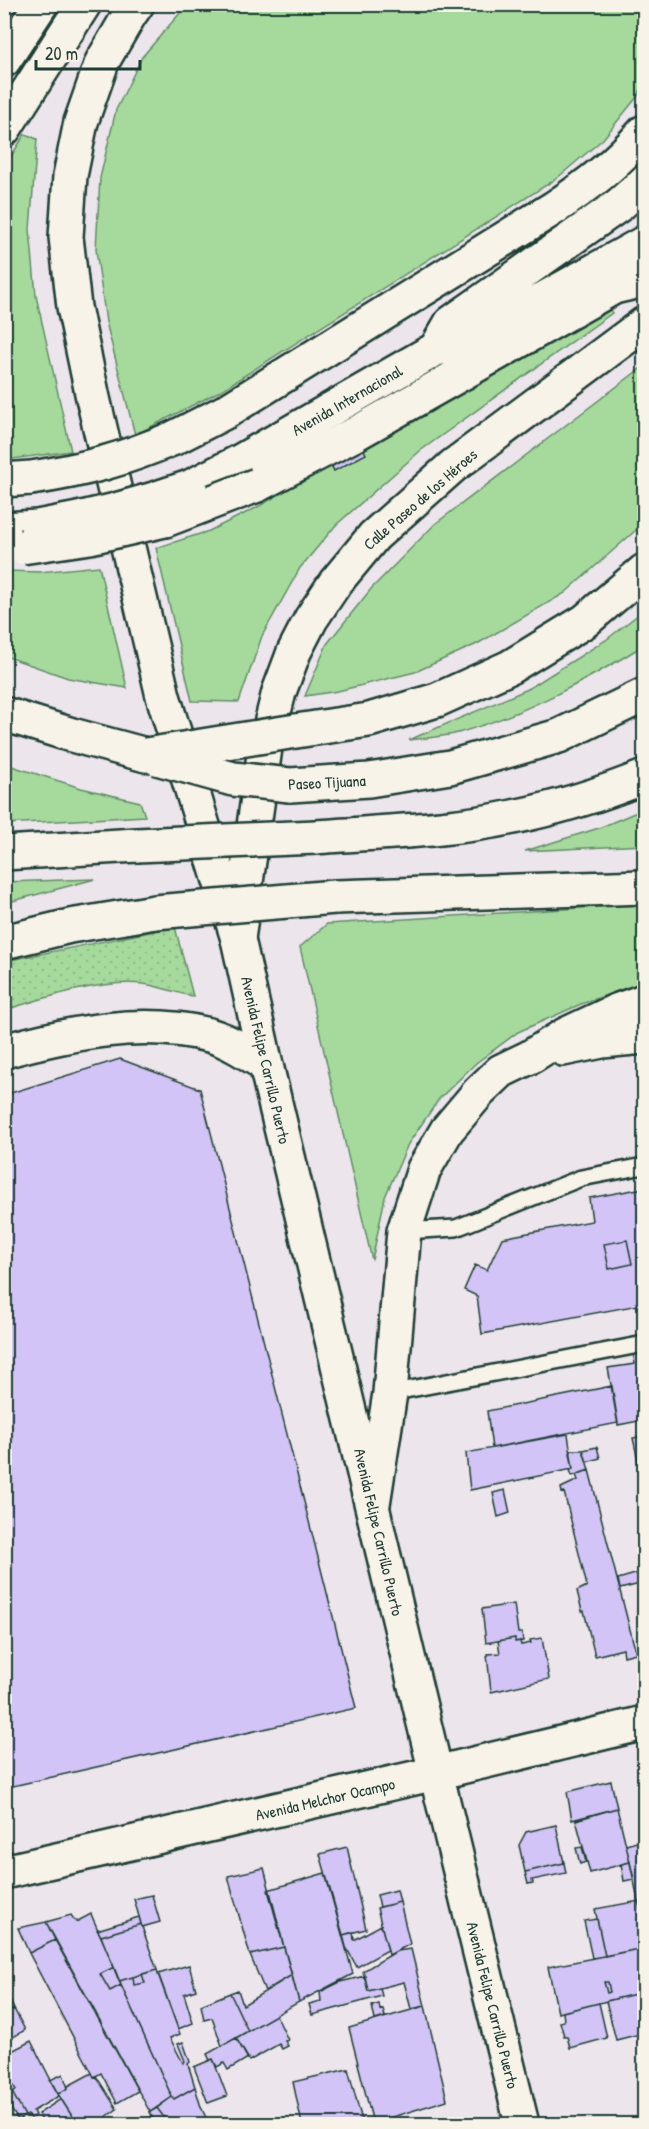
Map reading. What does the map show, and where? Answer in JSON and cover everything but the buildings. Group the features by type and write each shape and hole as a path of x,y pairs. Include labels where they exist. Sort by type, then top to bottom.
{"main road":[{"path":"4,60 41,4"},
{"path":"4,129 84,4"},
{"name":"Avenida Felipe Carrillo Puerto","path":"137,4 102,62 81,122 70,176 66,237 74,307 163,696 238,939 266,1065 522,2124"},
{"path":"18,479 96,466 130,456 174,438 225,412 554,208 599,177 645,132"},
{"path":"436,349 451,323 619,205 645,183"},
{"path":"436,349 459,346 645,243"},
{"path":"17,538 90,537 165,520 257,485 355,434 614,287 645,280"},
{"name":"Calle Paseo de los Héroes","path":"238,939 265,748 279,692 298,644 311,619 335,583 374,536 453,466 645,324"},
{"name":"Avenida Internacional","path":"17,538 123,509 190,487 239,462 436,349"},
{"path":"146,755 369,720 426,703 510,667 585,621 645,572"},
{"name":"Paseo Tijuana","path":"4,714 233,779 290,785 369,780 450,767 559,736 645,695"},
{"path":"4,853 316,837 448,827 511,818 579,801 645,777"},
{"path":"4,942 70,927 155,912 335,897 645,887"},
{"path":"373,1504 390,1393 404,1231 424,1169 447,1130 479,1092 501,1071 530,1057 565,1035 616,1011 645,1002"},
{"path":"4,1051 56,1037 103,1030 181,1030 210,1036 241,1048 266,1065"},
{"path":"530,1057 602,1041 645,1036"},
{"name":"Avenida Melchor Ocampo","path":"4,1872 645,1723"}],"lane":[{"path":"404,1231 456,1228 581,1178 645,1166"},
{"path":"390,1393 645,1344"}],"green space":[{"path":"187,5 644,5 644,83 637,97 603,139 556,179 220,391 135,435 106,322 96,249 100,178 116,110 142,57"},
{"path":"25,134 37,139 30,229 36,296 71,451 5,460 5,166"},
{"path":"608,303 612,313 420,451 336,525 300,568 262,636 239,702 192,701 156,548 209,531 256,508"},
{"path":"644,366 644,523 565,593 477,644 415,672 338,691 305,696 327,644 371,589 435,524"},
{"path":"99,566 127,688 68,678 5,656 5,571 40,572"},
{"path":"644,610 644,645 600,671 531,706 483,725 452,734 409,740 528,689 606,640"},
{"path":"5,764 81,788 140,802 145,816 5,824"},
{"path":"644,809 644,845 525,851 599,828"},
{"path":"95,879 5,903 5,882"},
{"path":"644,904 644,982 581,1004 518,1032 476,1063 439,1099 408,1144 385,1197 372,1260 300,947 327,924"},
{"path":"175,927 193,996 143,984 109,984 73,991 5,1010 5,961"}]}
